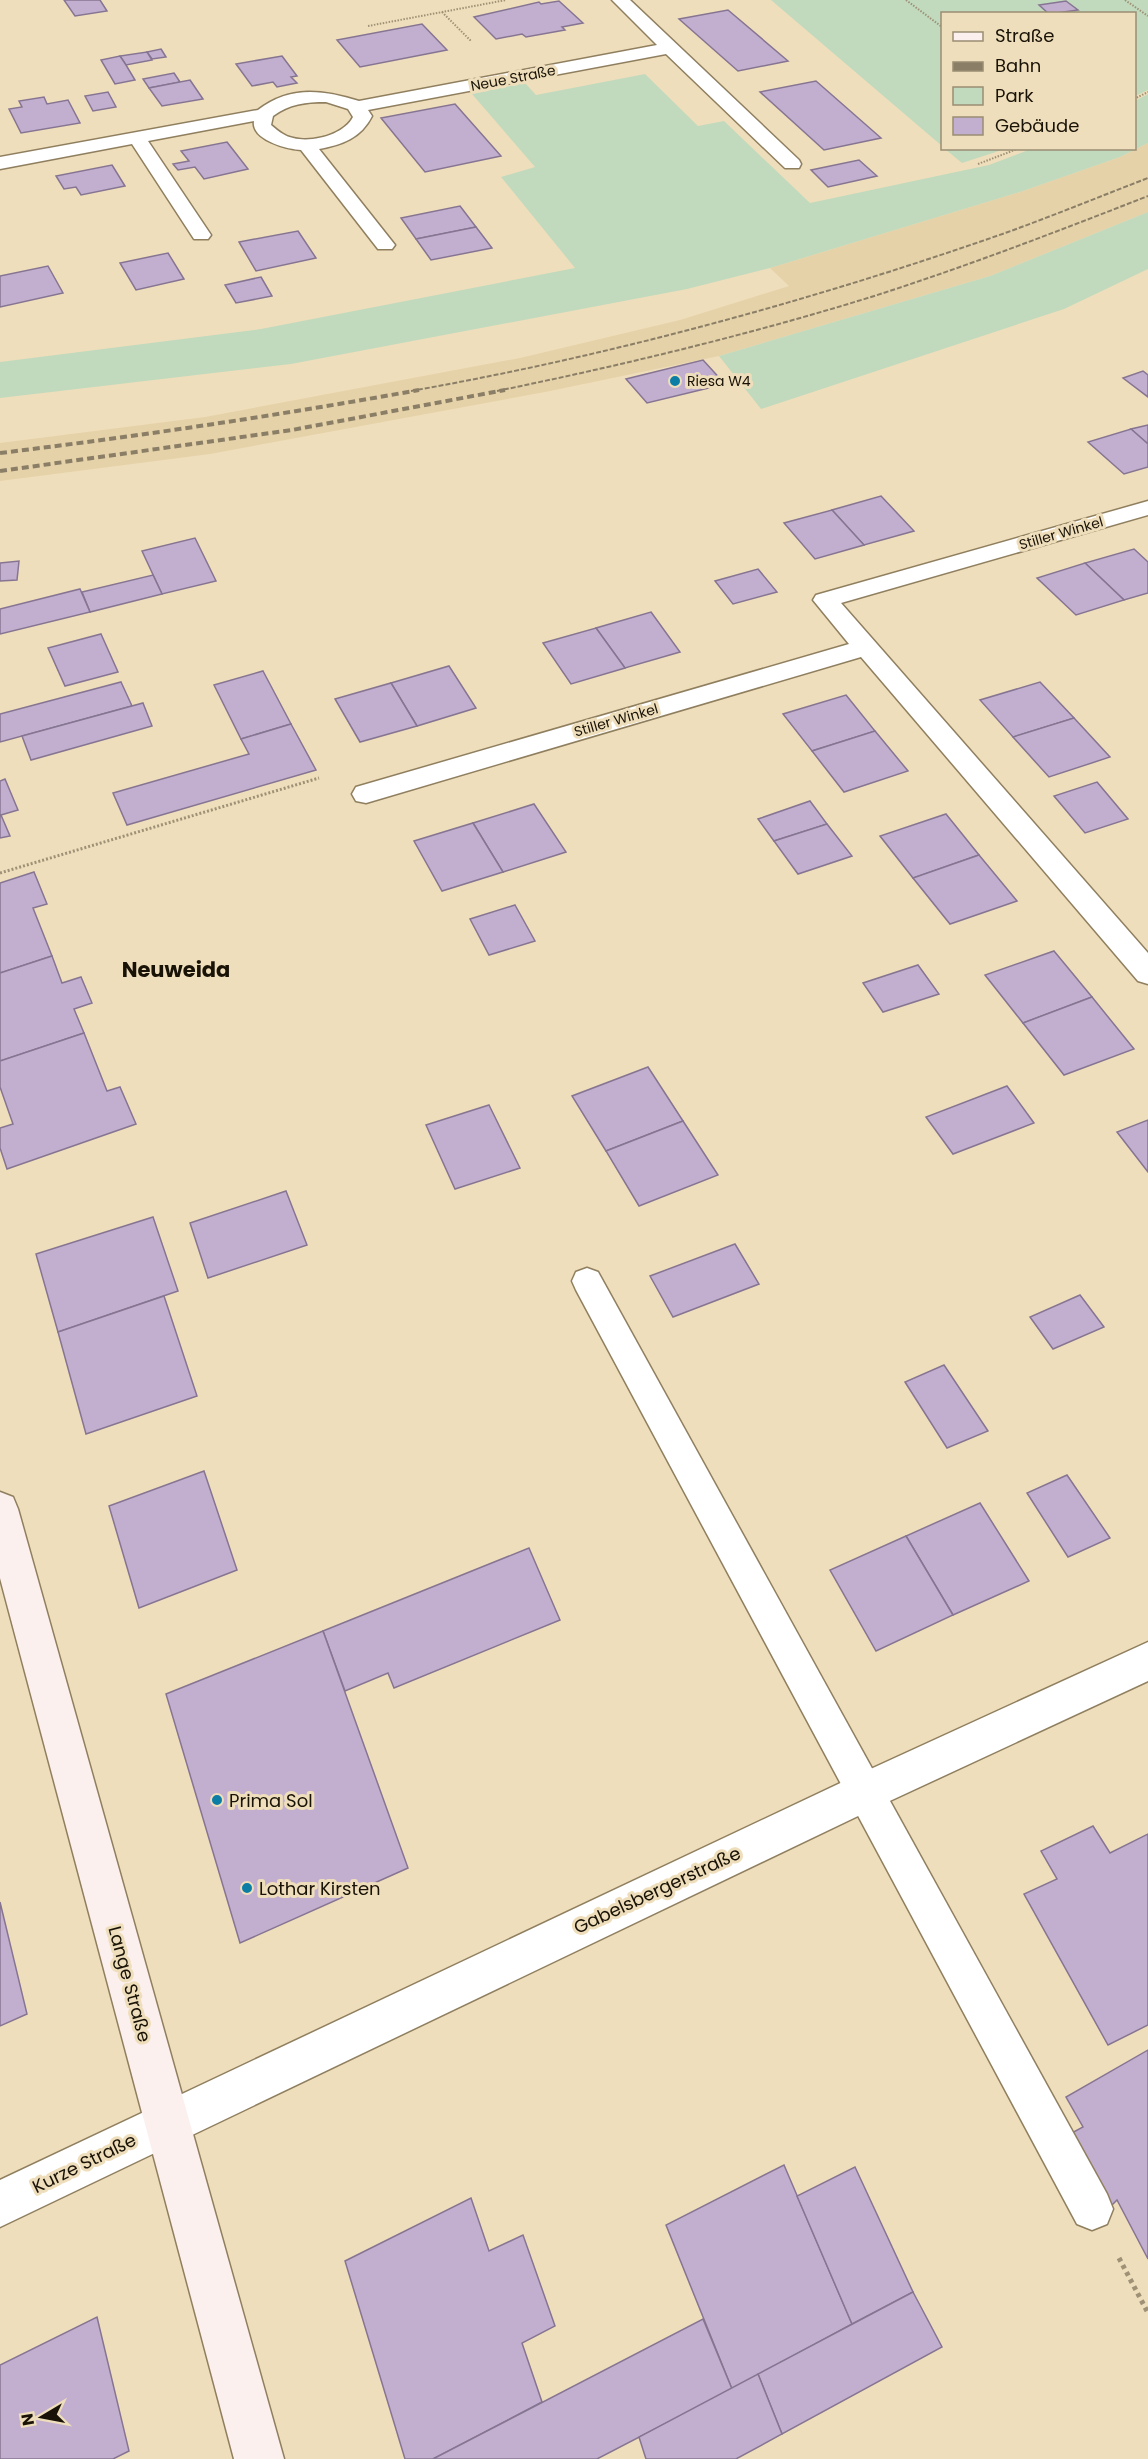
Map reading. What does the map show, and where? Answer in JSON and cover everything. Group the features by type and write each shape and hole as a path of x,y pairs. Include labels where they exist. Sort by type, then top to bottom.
{"street":[{"path":"620,0 792,164"},
{"name":"Neue Straße","path":"357,107 669,48"},
{"path":"0,163 264,114 279,104 309,97 339,100 357,107 362,114 363,121 358,128 337,140 306,144 293,143 272,136 262,126 264,114"},
{"path":"136,138 201,235"},
{"path":"306,144 385,245"},
{"name":"Stiller Winkel","path":"1148,508 825,600 1135,938 1148,973"},
{"name":"Stiller Winkel","path":"366,794 867,647"},
{"name":"Lange Straße","path":"0,1509 259,2459"},
{"name":"Gabelsbergerstraße","path":"167,2122 865,1792 1148,1661"},
{"name":"Kurze Straße","path":"0,2204 167,2122"}],"lane":[{"path":"587,1281 1092,2209"}],"path":[{"path":"368,26 506,0"},
{"path":"906,0 941,26"},
{"path":"1125,0 1148,16"},
{"path":"978,164 1015,150"},
{"path":"0,873 327,776 366,794"}],"shaded area":[{"path":"1148,143 1148,212 990,276 719,356 545,392 210,454 0,481 0,443 205,417 520,358 680,320 789,286 770,268 1020,192 1120,157"}],"green space":[{"path":"771,0 1148,0 1148,90 1136,96 1136,12 941,12 941,145"},
{"path":"645,74 698,126 724,121 810,203 989,165 1028,150 1134,150 1020,192 770,268 687,289 291,364 0,398 0,362 261,329 575,268 501,177 535,167 472,94 525,83 536,95"},
{"path":"1148,94 1148,143 1136,149 1136,100"},
{"path":"946,150 1002,150 962,163"},
{"path":"1148,212 1148,269 1064,309 761,409 719,356 990,276"}],"building":[{"path":"64,0 100,0 107,11 75,16"},
{"path":"559,1 583,23 562,27 565,30 526,37 522,34 496,39 474,17 539,2 541,4"},
{"path":"1066,1 1078,10 1047,12 1039,5"},
{"path":"728,10 788,61 738,71 679,19"},
{"path":"422,24 447,50 360,67 337,40"},
{"path":"161,49 166,57 152,59 147,52"},
{"path":"147,52 152,60 126,65 120,56"},
{"path":"120,56 135,80 115,84 101,60"},
{"path":"282,56 297,76 291,77 297,83 277,87 273,82 252,86 236,64"},
{"path":"174,73 180,82 149,88 143,79"},
{"path":"190,80 203,99 162,106 149,88"},
{"path":"816,81 881,138 824,150 760,92"},
{"path":"108,92 116,107 93,111 85,96"},
{"path":"44,97 47,104 68,100 80,123 21,133 9,109 22,107 19,101"},
{"path":"455,104 501,156 425,172 381,118"},
{"path":"227,142 248,169 204,179 195,167 178,170 173,164 189,161 181,151"},
{"path":"859,160 877,176 828,187 811,170"},
{"path":"112,165 125,186 81,195 76,187 64,189 56,176"},
{"path":"460,206 476,227 416,239 401,218"},
{"path":"476,227 492,248 431,260 416,239"},
{"path":"298,231 316,258 256,271 239,242"},
{"path":"168,253 184,279 136,290 120,263"},
{"path":"48,266 63,293 0,307 0,276"},
{"path":"261,277 272,296 236,303 225,285"},
{"name":"Riesa W4","path":"703,360 725,384 647,403 626,379"},
{"path":"1143,371 1148,375 1148,397 1123,378"},
{"path":"1148,425 1148,444 1131,429"},
{"path":"1131,429 1148,444 1148,467 1124,474 1088,442"},
{"path":"881,496 914,531 864,545 832,510"},
{"path":"832,510 864,545 815,559 784,523"},
{"path":"195,538 216,581 162,594 142,551"},
{"path":"1134,549 1148,562 1148,593 1124,600 1085,563"},
{"path":"19,561 17,580 0,581 0,563"},
{"path":"1085,563 1124,600 1076,615 1037,578"},
{"path":"758,569 777,592 733,604 715,581"},
{"path":"153,575 162,594 90,612 82,592"},
{"path":"80,589 90,612 0,634 0,609"},
{"path":"651,612 680,652 625,668 596,628"},
{"path":"596,628 625,668 571,684 543,643"},
{"path":"101,634 118,672 65,686 48,648"},
{"path":"449,666 476,708 417,726 391,683"},
{"path":"263,671 291,724 241,739 214,685"},
{"path":"121,682 132,706 0,742 0,714"},
{"path":"1040,682 1074,718 1013,737 980,700"},
{"path":"391,683 417,726 360,742 335,699"},
{"path":"846,695 875,731 812,751 783,714"},
{"path":"143,703 152,726 31,760 22,736"},
{"path":"1074,718 1110,757 1049,777 1013,737"},
{"path":"291,724 316,770 127,825 113,793 249,754 241,739"},
{"path":"875,731 908,771 844,792 812,751"},
{"path":"5,779 18,810 1,815 10,836 0,838 0,781"},
{"path":"1097,782 1128,819 1085,833 1054,796"},
{"path":"810,801 827,824 774,841 758,819"},
{"path":"534,804 566,852 503,872 473,823"},
{"path":"946,814 979,855 913,878 880,836"},
{"path":"473,823 503,872 442,891 414,841"},
{"path":"827,824 852,856 798,874 774,841"},
{"path":"979,855 1017,901 950,924 913,878"},
{"path":"34,872 47,904 33,908 52,956 0,973 0,883"},
{"path":"515,905 535,941 489,955 470,919"},
{"path":"1054,951 1092,997 1023,1023 985,975"},
{"path":"52,956 62,983 81,977 92,1003 74,1009 84,1033 0,1061 0,973"},
{"path":"918,965 939,994 883,1012 863,983"},
{"path":"1092,997 1134,1049 1064,1075 1023,1023"},
{"path":"84,1033 107,1091 120,1087 136,1124 7,1169 0,1148 0,1128 13,1124 0,1087 0,1061"},
{"path":"648,1067 683,1121 606,1151 572,1096"},
{"path":"1007,1086 1034,1123 953,1154 926,1117"},
{"path":"489,1105 520,1168 455,1189 426,1125"},
{"path":"1148,1120 1148,1172 1117,1132"},
{"path":"683,1121 718,1175 639,1206 606,1151"},
{"path":"286,1191 307,1245 208,1278 190,1223"},
{"path":"153,1217 178,1291 58,1332 36,1254"},
{"path":"735,1244 759,1284 673,1317 650,1276"},
{"path":"1080,1295 1104,1327 1053,1349 1030,1317"},
{"path":"164,1296 197,1396 86,1434 58,1332"},
{"path":"944,1365 988,1431 947,1448 905,1382"},
{"path":"204,1471 237,1570 139,1608 109,1506"},
{"path":"1067,1475 1110,1538 1068,1557 1027,1493"},
{"path":"980,1503 1029,1581 953,1615 906,1536"},
{"path":"906,1536 953,1615 876,1651 830,1570"},
{"path":"529,1548 560,1620 394,1688 388,1673 345,1691 323,1631"},
{"path":"323,1631 408,1868 240,1943 166,1694"},
{"path":"1093,1826 1110,1853 1148,1834 1148,2025 1108,2045 1024,1894 1057,1879 1041,1851"},
{"path":"0,1902 27,2014 0,2026"},
{"path":"1148,2050 1148,2259 1117,2200 1106,2211 1068,2135 1083,2127 1066,2097"},
{"path":"784,2165 852,2324 732,2389 666,2225"},
{"path":"855,2167 913,2292 852,2324 797,2196"},
{"path":"471,2198 489,2251 523,2235 555,2326 522,2343 542,2402 433,2459 405,2459 345,2261"},
{"path":"913,2292 942,2347 782,2434 758,2374"},
{"path":"97,2317 129,2451 113,2459 0,2459 0,2365"},
{"path":"703,2319 732,2389 597,2459 433,2459"},
{"path":"758,2374 782,2434 736,2459 646,2459 639,2437"}],"railway":[{"path":"411,391 563,361 787,303 1008,232 1148,178"},
{"path":"497,391 591,371 825,311 906,286 1148,196"},
{"path":"0,453 105,440 419,390"},
{"path":"0,471 292,430 505,390"}],"place":[{"name":"Riesa W4","path":"675,381"},
{"name":"Prima Sol","path":"217,1800"},
{"name":"Lothar Kirsten","path":"247,1888"}],"district":[{"name":"Neuweida","path":"176,969"}]}
